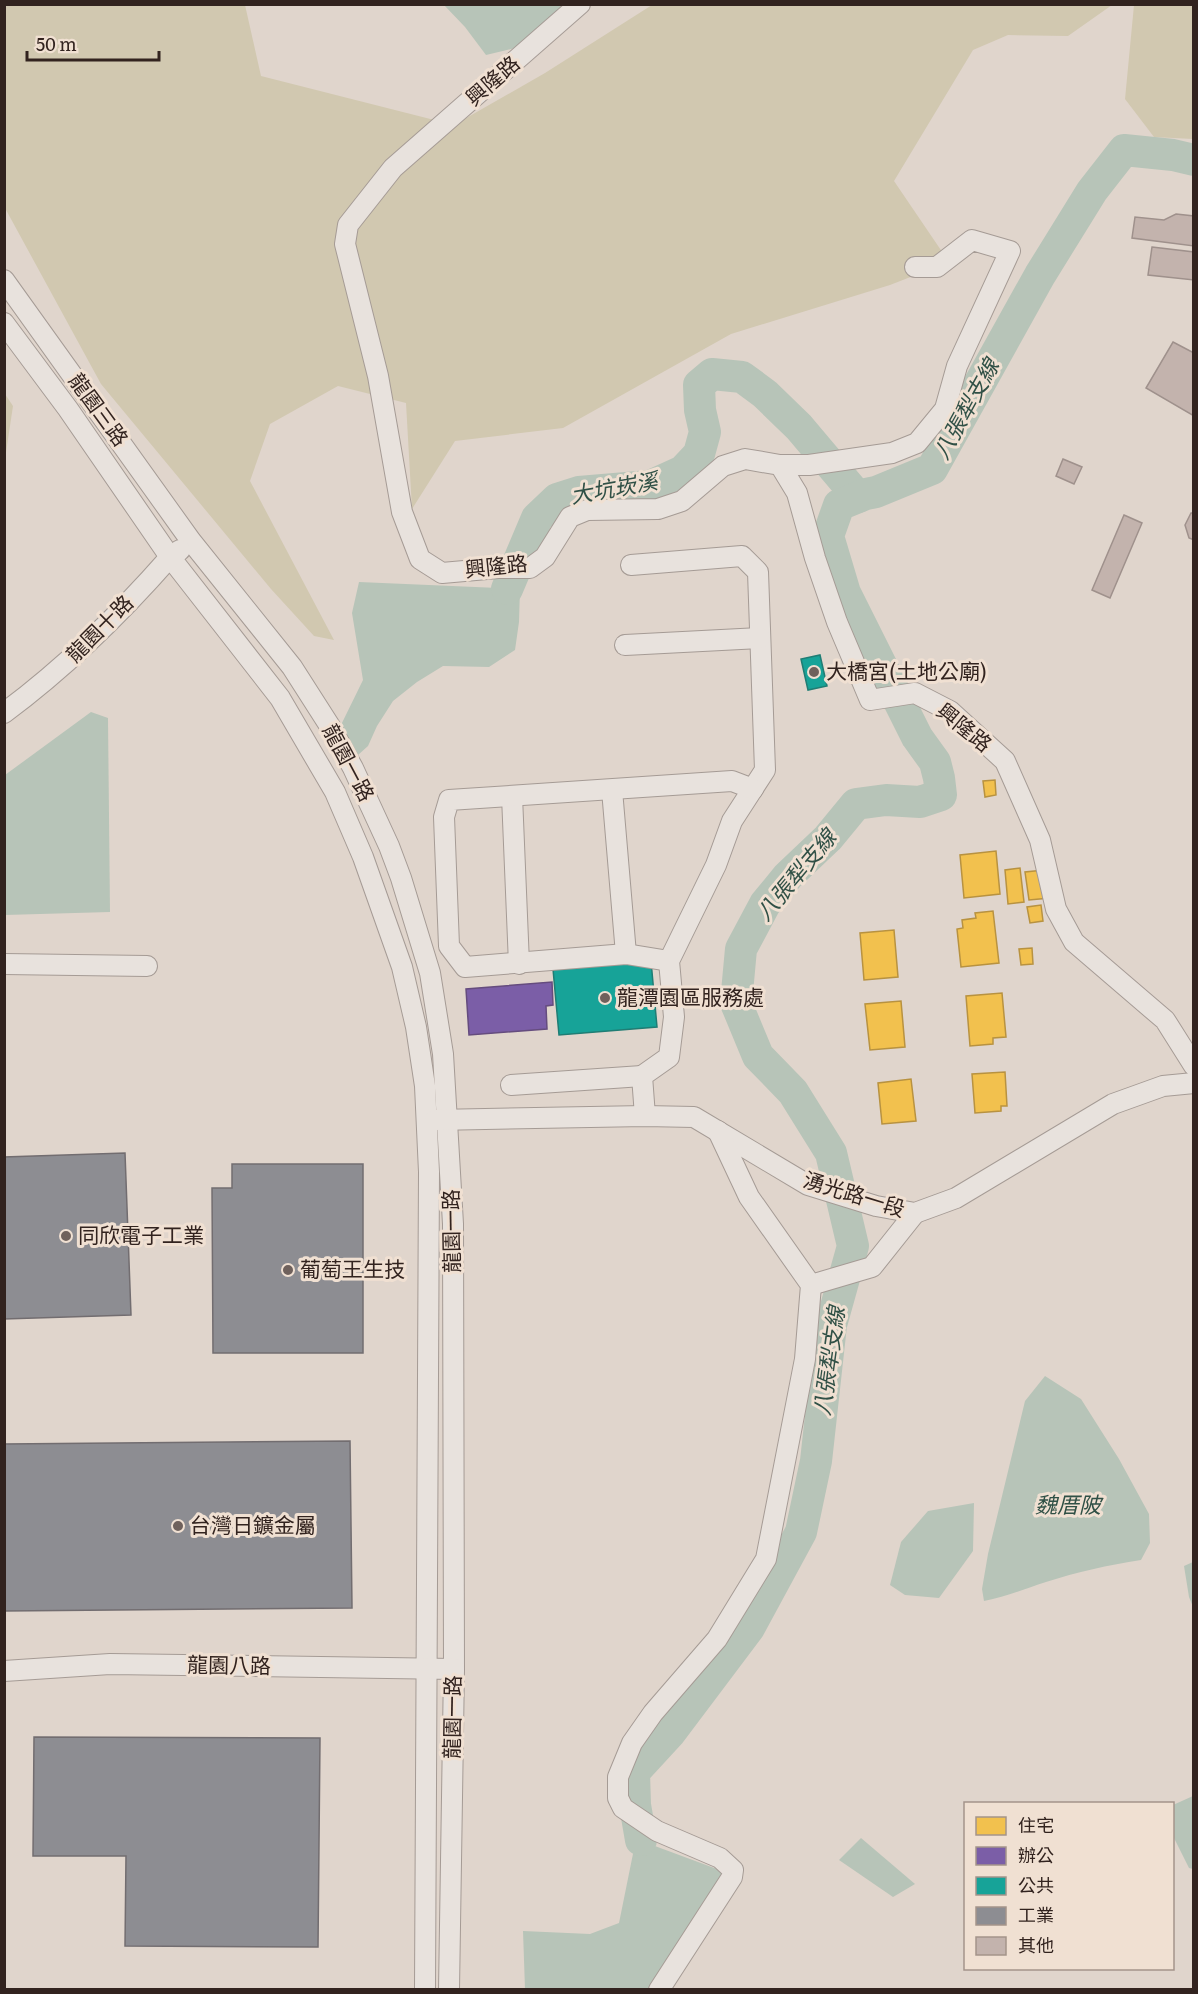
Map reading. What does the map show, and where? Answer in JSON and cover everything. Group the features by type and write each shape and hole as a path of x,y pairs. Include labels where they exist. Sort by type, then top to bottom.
{"street":[{"name":"興隆路","path":"580,4 393,168 348,225 345,244 378,376 402,512 420,558 442,573 498,568 530,568 545,557 570,518 587,510 658,509 682,501 723,466 745,459 780,465 797,492 815,558 837,622 870,700 915,693 950,711 1005,761 1040,840 1056,909 1074,942 1165,1020 1194,1066"},
{"path":"780,465 809,465 892,453 917,443 945,409 957,366 1010,251 972,240 937,267 915,267"},
{"name":"龍園三路","path":"4,280 191,541"},
{"name":"龍園三路","path":"4,323 68,410 170,557"},
{"name":"龍園十路","path":"4,713 58,670 104,628 170,557 191,541"},
{"name":"龍園一路","path":"191,541 292,666 353,768 401,878 430,973 443,1054 453,1224 454,1669 449,1989"},
{"path":"511,1085 642,1076 669,1058 674,1017 669,961 716,865 732,821 765,770 758,572 742,556 631,565"},
{"name":"龍園一路","path":"170,557 280,698 335,792 363,857 402,967 417,1027 425,1086 429,1196 424,1989"},
{"path":"625,645 760,638"},
{"path":"669,961 626,954 465,967 449,946 444,817 449,800 732,781 753,789"},
{"path":"612,790 626,954"},
{"path":"512,796 519,964"},
{"path":"4,964 147,966"},
{"path":"642,1076 645,1116"},
{"name":"湧光路一段","path":"427,1120 694,1117 808,1185 876,1206 915,1213 956,1198 1113,1104 1163,1086 1194,1083"},
{"path":"659,1989 732,1877 733,1870 720,1858 657,1831 623,1808 618,1798 618,1777 632,1743 653,1713 717,1640 766,1559 805,1359 811,1285 749,1197 718,1131"},
{"path":"811,1285 872,1268 915,1213"},
{"name":"龍園八路","path":"4,1671 110,1664 454,1669"}],"shaded area":[{"path":"4,5 245,5 261,76 454,125 545,73 652,5 1112,5 1068,36 1008,35 973,50 894,181 949,262 890,285 731,334 563,428 455,441 412,509 406,403 338,386 270,424 250,481 334,640 314,636 271,589 101,384 5,208"},
{"path":"1134,5 1193,5 1193,139 1154,137 1125,99"},
{"path":"5,394 13,406 5,459"}],"water":[{"path":"444,5 576,5 537,43 486,55 465,27"},
{"path":"359,582 520,589 515,650 489,667 443,666 417,682 393,701 377,726 368,746 358,755 340,727 363,680 352,613"},
{"path":"91,712 108,718 110,912 5,915 5,775"},
{"name":"魏厝陂","path":"1045,1376 1081,1399 1119,1459 1149,1514 1150,1543 1141,1560 1081,1572 984,1601 982,1589 988,1554 1025,1401"},
{"path":"974,1503 973,1551 939,1598 905,1595 890,1585 901,1542 928,1511"},
{"path":"1194,1562 1193,1607 1184,1566"},
{"path":"1193,1796 1193,1869 1189,1868 1174,1838 1174,1805"},
{"path":"861,1838 915,1884 893,1897 839,1860"},
{"path":"636,1839 725,1872 649,1989 525,1989 523,1931 590,1934 619,1923"}],"building: 住宅":[{"path":"995,780 996,795 985,797 983,781"},
{"path":"996,851 1000,894 964,898 960,855"},
{"path":"1020,868 1024,902 1008,904 1005,870"},
{"path":"1044,870 1050,898 1029,900 1025,872"},
{"path":"1041,905 1043,921 1030,923 1027,907"},
{"path":"993,911 999,963 961,967 957,929 963,928 962,920 976,918 975,913"},
{"path":"894,930 898,977 864,980 860,933"},
{"path":"1032,948 1033,964 1021,965 1019,949"},
{"path":"1002,993 1006,1037 993,1038 993,1044 970,1046 966,996"},
{"path":"901,1001 905,1047 870,1050 865,1004"},
{"path":"1005,1072 1007,1106 1001,1106 1001,1111 975,1113 972,1074"},
{"path":"911,1079 916,1121 882,1124 878,1083"}],"building: 辦公":[{"path":"552,982 553,1005 546,1006 547,1029 469,1035 466,989"}],"building: 公共":[{"name":"大橋宮(土地公廟)","path":"820,655 827,686 808,690 801,659"},
{"name":"龍潭園區服務處","path":"651,961 657,1027 559,1035 553,969"}],"building: 工業":[{"name":"同欣電子工業","path":"125,1153 131,1315 4,1319 4,1157"},
{"name":"葡萄王生技","path":"232,1164 363,1164 363,1353 213,1353 212,1188 232,1188"},
{"name":"台灣日鑛金屬","path":"350,1441 352,1608 4,1611 4,1444"},
{"path":"34,1737 320,1738 318,1947 125,1946 126,1856 33,1856"}],"building: 其他":[{"path":"1176,214 1194,216 1194,246 1132,238 1135,217 1164,220"},
{"path":"1152,247 1194,252 1194,280 1148,275"},
{"path":"1173,342 1194,353 1194,416 1146,388"},
{"path":"1063,459 1082,467 1074,484 1056,476"},
{"path":"1191,513 1194,513 1194,540 1189,538 1185,525"},
{"path":"1124,515 1142,523 1110,598 1092,590"}],"waterway":[{"name":"八張犁支線","path":"641,1840 635,1805 634,1772 670,1733 749,1628 801,1532 816,1461 831,1325 853,1246 831,1153 793,1092 758,1056 736,1003 741,949 765,904 788,876 828,838 856,804 886,800 920,802 941,795 935,762 917,737 845,593 828,536 839,505 932,469 1040,275 1092,191 1124,150 1173,155 1194,160"},
{"name":"大坑崁溪","path":"507,589 537,518 557,499 579,492 650,486 683,471 699,454 705,432 700,410 699,385 712,374 742,377 765,394 799,427 858,497"}],"place":[{"name":"大橋宮(土地公廟)","path":"814,672"},
{"name":"龍潭園區服務處","path":"605,998"},
{"name":"同欣電子工業","path":"66,1236"},
{"name":"葡萄王生技","path":"288,1270"},
{"name":"台灣日鑛金屬","path":"178,1526"}]}
